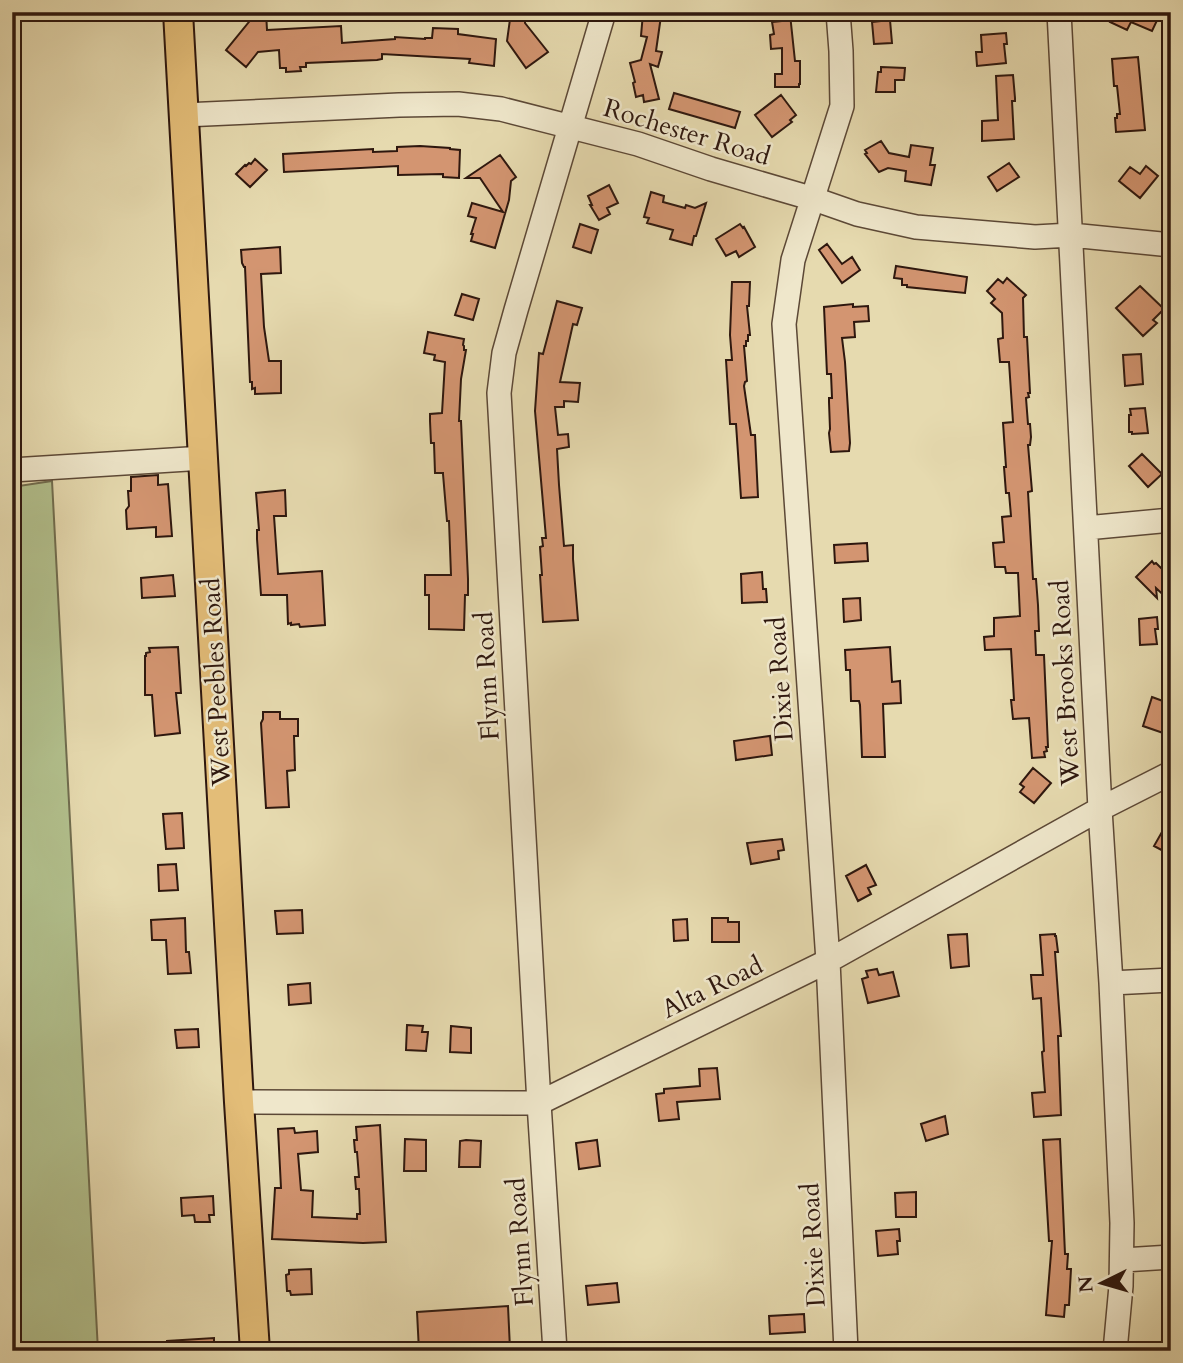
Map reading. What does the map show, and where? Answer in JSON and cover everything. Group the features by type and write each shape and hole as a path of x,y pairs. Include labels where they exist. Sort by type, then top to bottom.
{"main road":[{"name":"West Peebles Road","path":"178,12 255,1351"}],"street":[{"name":"Flynn Road","path":"555,1351 499,393 504,353 604,12"},
{"name":"Dixie Road","path":"838,12 842,106 793,260 784,324 828,961 846,1351"},
{"name":"West Brooks Road","path":"1059,12 1111,983 1123,1260 1115,1351"},
{"name":"Rochester Road","path":"184,115 398,105 458,104 501,109 638,144 857,214 916,227 1035,237 1071,235 1171,244"},
{"path":"12,470 204,458"},
{"path":"1086,528 1171,520"},
{"name":"Alta Road","path":"239,1102 539,1103 828,961 1100,809 1171,773"},
{"path":"1111,983 1171,980"},
{"path":"1123,1260 1171,1257"}],"green space":[{"path":"52,481 98,1351 12,1351 12,487"}],"building":[{"path":"257,12 266,12 267,30 341,26 342,43 395,37 425,39 432,38 433,28 458,29 458,34 496,39 494,66 469,63 470,59 382,54 382,59 377,60 306,63 306,67 300,67 301,71 286,72 286,68 280,68 279,50 258,52 246,67 226,50"},
{"path":"511,12 526,12 525,23 548,52 526,68 507,41"},
{"path":"1110,12 1161,12 1152,31 1131,22 1127,30 1110,22 1114,14"},
{"path":"643,13 661,16 656,51 662,52 658,67 650,64 659,99 644,102 643,95 636,97 630,63 641,60 647,37 641,36"},
{"path":"790,14 795,61 800,61 800,84 799,87 775,87 775,74 782,74 782,48 771,49 770,35 774,34 772,22 781,21 781,15"},
{"path":"890,20 892,43 874,44 872,22"},
{"path":"1006,33 1006,63 977,66 976,52 982,52 981,35"},
{"path":"1138,57 1145,130 1116,132 1115,118 1120,114 1112,59"},
{"path":"881,67 905,68 904,80 895,80 895,92 876,92"},
{"path":"1013,75 1014,139 982,141 982,121 998,120 996,76"},
{"path":"674,93 740,112 735,128 669,109"},
{"path":"781,95 796,115 790,120 792,122 772,137 755,115"},
{"path":"881,141 889,153 909,157 911,145 933,148 930,165 935,165 931,185 905,181 906,171 888,168 879,172 865,154 865,150"},
{"path":"397,147 460,150 459,178 443,177 443,174 398,175 398,166 284,172 283,154 373,149 373,152 397,151"},
{"path":"500,155 516,177 511,181 509,200 495,248 471,241 476,218 468,216 472,203 503,212 480,178 466,178"},
{"path":"255,159 267,170 250,187 236,174"},
{"path":"1009,163 1019,177 997,191 988,177"},
{"path":"1146,166 1158,176 1140,198 1119,181 1130,167 1140,174"},
{"path":"609,185 618,203 607,208 610,214 599,220 588,196"},
{"path":"651,192 664,196 663,202 685,208 686,205 695,208 706,203 692,245 670,239 673,230 647,223 649,218 644,217"},
{"path":"580,224 598,230 591,253 573,247"},
{"path":"740,224 755,247 739,257 736,251 726,256 716,239"},
{"path":"827,244 842,264 852,257 860,270 842,283 819,250"},
{"path":"280,247 281,273 261,274 269,361 281,361 281,393 255,394 255,388 252,389 250,382 245,267 241,250"},
{"path":"896,266 967,277 965,293 907,287 902,285 902,279 894,278"},
{"path":"1007,278 1026,295 1023,298 1024,337 1027,337 1030,393 1026,398 1031,437 1028,445 1032,491 1028,492 1033,579 1036,579 1038,605 1036,655 1044,655 1048,747 1044,752 1045,757 1032,758 1029,718 1013,719 1011,649 985,650 984,637 994,636 994,618 1020,616 1018,573 1006,573 1005,567 995,567 993,543 1004,542 1002,517 1011,516 1009,493 1006,493 1003,423 1013,422 1009,362 1000,362 998,339 1003,338 1002,313 991,303 995,299 987,291 998,279 1003,283"},
{"path":"732,282 750,282 747,306 750,335 744,346 747,381 744,386 751,435 755,435 758,497 741,498 736,424 730,424 726,360 732,360"},
{"path":"1140,286 1164,309 1153,320 1157,323 1143,336 1116,308"},
{"path":"462,294 479,299 473,320 455,315"},
{"path":"557,301 582,308 577,325 573,324 560,382 580,383 578,402 564,401 564,407 555,407 558,435 568,434 569,447 557,449 564,546 573,545 578,620 543,622 540,547 543,546 542,538 546,538 535,411 539,353 543,354"},
{"path":"853,304 853,307 868,306 869,321 854,322 855,337 842,338 850,443 849,451 831,452 831,374 827,374 824,307"},
{"path":"428,332 464,339 466,350 461,379 459,421 468,579 464,630 429,629 429,595 425,595 425,575 451,575 449,521 443,473 435,473 430,421 430,414 442,413 445,362 434,360 435,355 424,353"},
{"path":"1141,354 1143,384 1125,386 1123,355"},
{"path":"1145,408 1148,433 1132,434 1129,432 1130,409"},
{"path":"1142,454 1162,474 1148,487 1129,466"},
{"path":"158,475 158,485 168,484 172,536 156,537 156,527 127,529 126,510 129,506 131,477"},
{"path":"285,490 286,516 274,516 278,574 322,571 325,625 300,627 299,624 288,624 287,595 261,595 256,493"},
{"path":"867,543 868,561 835,563 834,545"},
{"path":"1152,561 1167,574 1171,573 1171,602 1156,588 1157,598 1136,577"},
{"path":"762,572 767,602 742,603 741,574"},
{"path":"173,575 175,596 142,598 141,578"},
{"path":"860,598 861,620 844,622 843,599"},
{"path":"1157,617 1157,644 1140,645 1139,619"},
{"path":"178,647 181,693 176,693 180,733 155,736 152,695 145,695 145,656 150,652 149,648"},
{"path":"890,647 892,682 900,681 901,703 883,704 885,757 862,757 860,705 859,701 851,701 850,670 846,670 845,650"},
{"path":"1152,697 1171,704 1171,732 1168,730 1166,734 1143,726"},
{"path":"263,712 280,712 280,719 298,719 298,736 294,736 295,770 287,771 289,807 266,808 261,723"},
{"path":"770,736 772,755 736,760 734,741"},
{"path":"1033,768 1051,783 1034,803 1020,792 1024,787 1020,784"},
{"path":"182,813 184,848 166,849 163,814"},
{"path":"1171,816 1171,855 1154,846"},
{"path":"782,839 784,850 778,851 779,859 751,864 747,843"},
{"path":"176,864 178,890 159,891 158,865"},
{"path":"866,865 876,885 868,888 871,894 858,901 846,876"},
{"path":"302,910 303,933 277,934 275,911"},
{"path":"185,918 186,952 189,952 191,973 168,974 166,940 152,940 151,920"},
{"path":"712,918 728,918 728,922 739,922 739,942 712,942"},
{"path":"687,919 688,940 674,941 673,920"},
{"path":"967,934 969,966 951,968 948,935"},
{"path":"1055,934 1061,1036 1058,1036 1061,1115 1034,1117 1032,1093 1045,1092 1041,998 1033,999 1031,975 1043,975 1040,935"},
{"path":"877,969 879,975 893,972 899,996 868,1003 862,979 868,977 866,971"},
{"path":"310,983 311,1003 289,1005 288,985"},
{"path":"407,1025 423,1026 422,1032 428,1032 426,1051 406,1050"},
{"path":"451,1026 471,1028 471,1053 450,1052"},
{"path":"198,1029 199,1047 177,1048 175,1030"},
{"path":"717,1068 720,1099 677,1102 679,1119 659,1121 656,1094 664,1093 664,1089 700,1086 699,1069"},
{"path":"945,1116 948,1134 926,1141 921,1124"},
{"path":"380,1125 386,1242 272,1239 275,1188 281,1188 278,1129 294,1128 295,1133 317,1131 318,1152 298,1154 301,1190 313,1191 312,1217 357,1219 357,1214 360,1214 359,1189 356,1189 355,1177 359,1177 354,1140 357,1140 356,1127"},
{"path":"405,1139 426,1140 426,1171 404,1171"},
{"path":"1060,1139 1065,1254 1068,1254 1067,1269 1071,1269 1069,1305 1065,1305 1064,1317 1046,1315 1052,1241 1049,1241 1043,1140"},
{"path":"597,1140 600,1166 579,1169 576,1143"},
{"path":"460,1141 481,1141 480,1167 459,1167"},
{"path":"916,1192 916,1217 896,1217 895,1193"},
{"path":"213,1196 214,1215 209,1215 210,1222 195,1222 194,1215 182,1216 181,1198"},
{"path":"899,1229 898,1254 878,1256 876,1231"},
{"path":"311,1269 312,1294 291,1295 290,1291 287,1291 286,1275 289,1270"},
{"path":"617,1283 619,1302 588,1305 586,1286"},
{"path":"508,1306 510,1349 419,1351 417,1312"},
{"path":"804,1314 805,1332 770,1334 769,1316"},
{"path":"214,1338 214,1351 167,1351 167,1341"}]}
